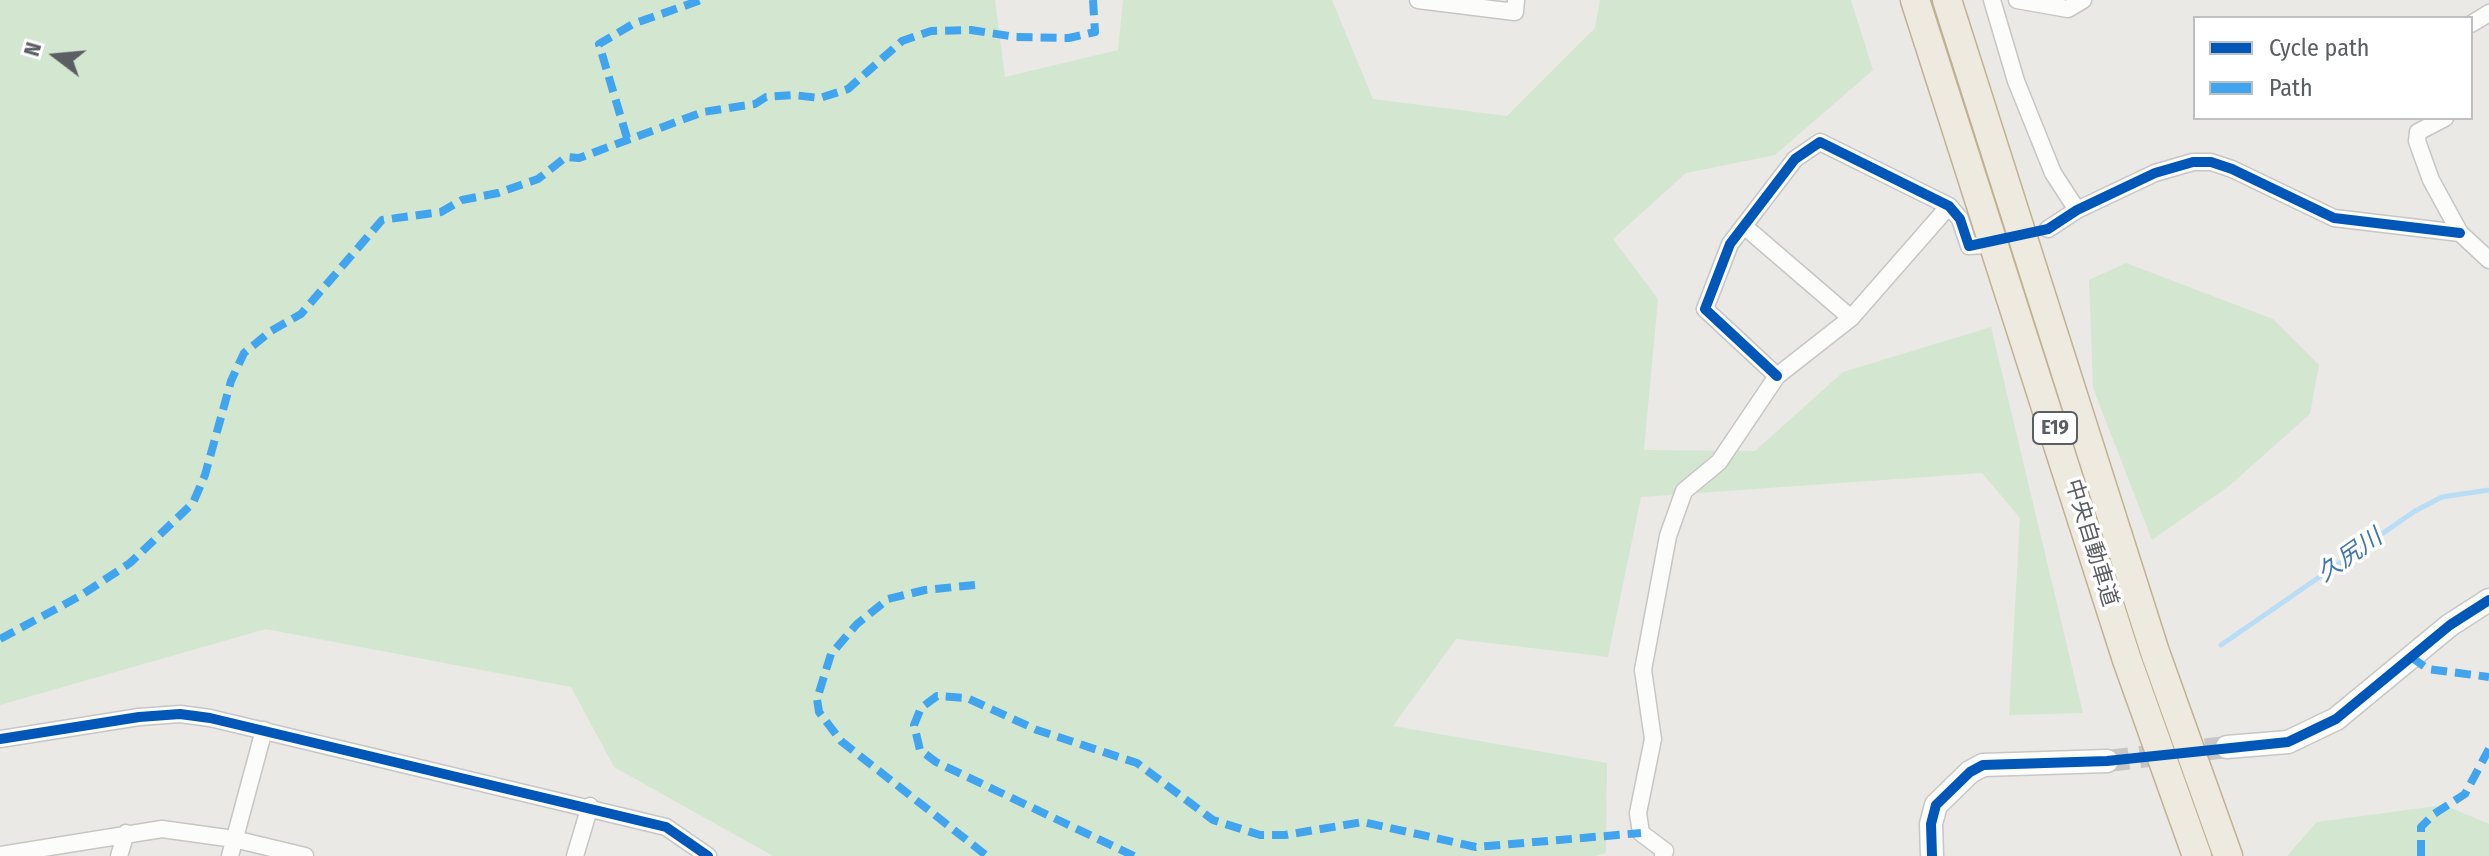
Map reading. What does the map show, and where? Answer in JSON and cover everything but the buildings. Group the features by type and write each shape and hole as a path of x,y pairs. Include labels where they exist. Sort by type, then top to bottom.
{"highway":[{"name":"中央自動車道","path":"1915,0 2127,660 2197,856"},
{"name":"中央自動車道","path":"1947,0 2155,652 2228,856"}],"street":[{"path":"1418,0 1515,12 1516,0"},
{"path":"1992,0 2053,173 2077,210"},
{"path":"2017,0 2068,9 2083,0"},
{"path":"2441,120 2418,132 2417,141 2431,180 2460,233 2489,260"},
{"path":"1777,376 1705,309 1730,244 1795,159 1820,142 1949,206 1960,219 1969,246 1985,245"},
{"path":"2048,229 2077,210 2155,173 2193,162 2211,162 2334,218 2460,233"},
{"path":"1663,856 1665,851 1641,833 1638,813 1653,739 1643,670 1668,536 1684,491 1719,462 1777,376 1851,318 1949,206"},
{"path":"1744,226 1851,318"},
{"path":"2227,747 2288,742 2336,719 2450,625 2489,600"},
{"path":"0,739 180,714 264,730 590,806 666,827 708,856"},
{"path":"230,856 264,730"},
{"path":"1932,856 1931,824 1936,805 1970,772 1983,765 2107,761"},
{"path":"575,856 590,806"},
{"path":"2,855 162,829 234,839 305,856"},
{"path":"119,856 126,833"}],"green space":[{"path":"0,0 995,0 1005,77 1118,50 1123,0 1332,0 1373,99 1507,116 1595,28 1600,0 1851,0 1873,70 1775,155 1686,173 1613,239 1658,299 1644,450 1755,451 1843,372 1991,327 2083,713 2009,715 2020,518 1982,473 1641,497 1608,657 1456,639 1393,726 1607,763 1606,853 1595,856 773,856 614,767 571,687 266,629 0,705"},
{"path":"2126,263 2273,319 2319,365 2310,414 2229,486 2152,540 2093,388 2089,280"},
{"path":"2444,805 2489,824 2489,856 2287,856 2317,822"}],"waterway":[{"name":"久尻川","path":"2221,645 2415,511 2442,497 2489,490"}],"tunnel":[{"path":"2107,761 2227,747"}],"marked path":[{"path":"627,138 599,44 633,24 701,0"},
{"path":"0,639 80,596 130,563 193,503 205,475 231,381 244,353 271,331 301,314 382,220 441,212 462,200 498,193 538,179 566,157 579,158 703,112 755,104 766,97 793,95 820,98 848,89 902,41 931,31 971,30 1016,37 1069,38 1095,32 1093,0"},
{"path":"975,585 925,590 888,599 857,624 831,654 817,699 819,712 841,741 987,856"},
{"path":"2411,657 2428,669 2489,677"},
{"path":"1134,856 936,762 920,750 914,725 921,708 937,696 967,698 1037,730 1137,763 1213,820 1260,835 1285,835 1363,822 1476,847 1641,833"},
{"path":"2421,856 2421,827 2434,814 2465,794 2489,749"}],"cycle path":[{"path":"1777,376 1705,309 1730,244 1795,159 1820,142 1949,206 1960,219 1969,246 2048,229 2077,210 2155,173 2193,162 2211,162 2232,169 2334,218 2460,233"},
{"path":"1932,856 1931,824 1936,805 1970,772 1983,765 2107,761 2288,742 2336,719 2450,625 2489,600"},
{"path":"0,739 139,717 180,714 210,718 666,827 708,856"}]}
